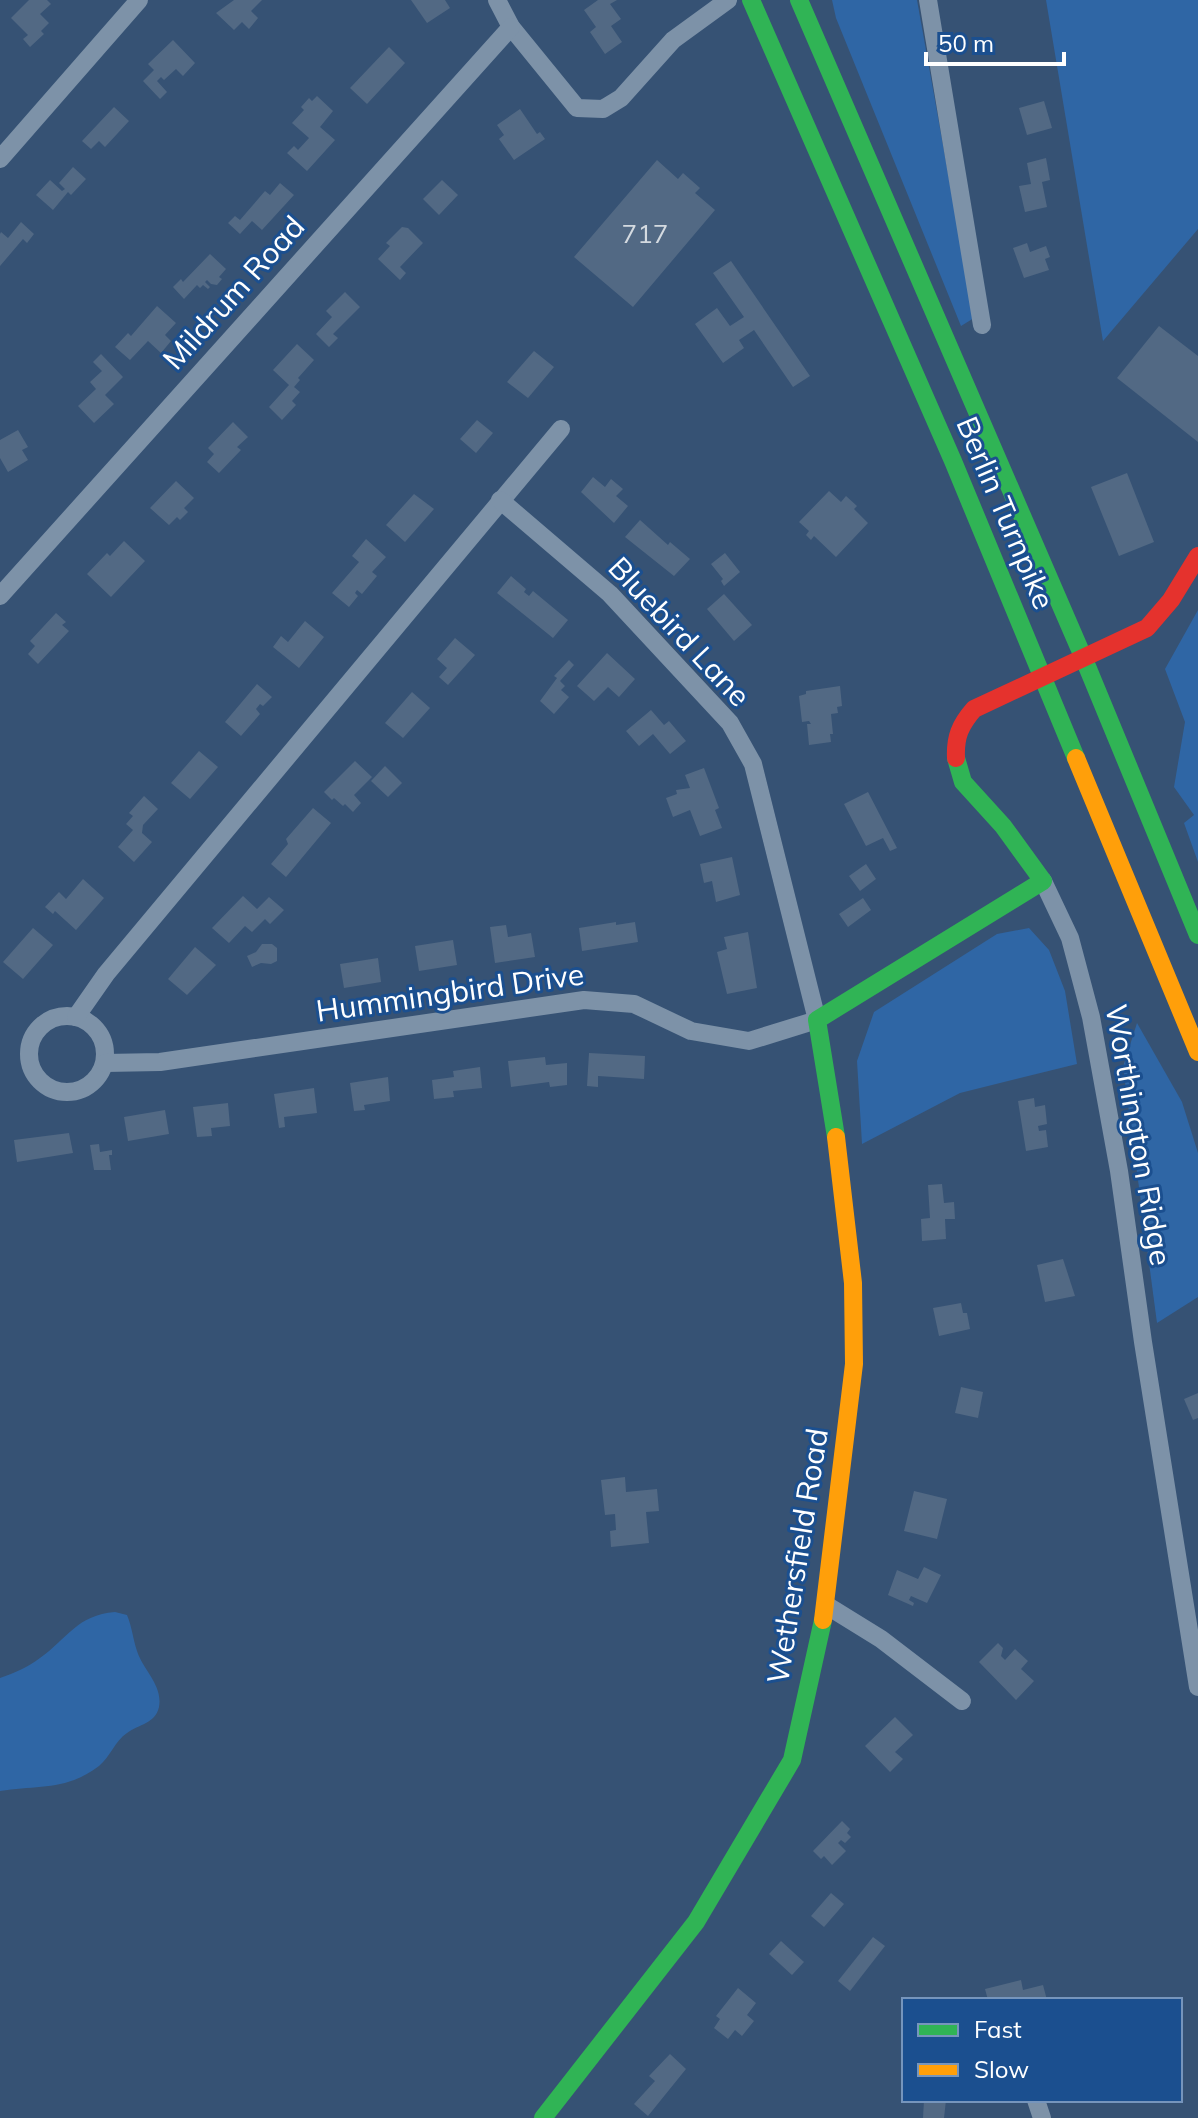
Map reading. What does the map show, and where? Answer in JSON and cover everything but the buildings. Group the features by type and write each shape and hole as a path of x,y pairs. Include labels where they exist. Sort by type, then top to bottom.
{"main road":[{"name":"Berlin Turnpike","path":"751,0 953,461 1198,1052"},
{"name":"Berlin Turnpike","path":"799,0 1084,659 1198,935"},
{"name":"Worthington Ridge","path":"1043,881 1003,826 963,782 956,764 955,744 961,724 974,709 1147,628 1171,600 1198,556"},
{"name":"Hummingbird Drive","path":"817,1020 1043,881"},
{"name":"Wethersfield Road","path":"550,2115 696,1922 792,1760 826,1605 854,1350 853,1283 838,1150 817,1020"}],"street":[{"path":"0,159 139,0"},
{"path":"497,0 511,27 577,108 603,109 621,98 673,40 728,0"},
{"path":"928,0 982,325"},
{"name":"Mildrum Road","path":"0,596 511,27"},
{"path":"76,1017 116,962 561,429"},
{"name":"Bluebird Lane","path":"500,500 610,594 730,723 753,764 817,1020"},
{"name":"Worthington Ridge","path":"1043,881 1070,938 1091,1017 1119,1171 1198,1687"},
{"name":"Hummingbird Drive","path":"105,1063 160,1062 584,1000 634,1004 691,1031 749,1041 817,1020"},
{"path":"76,1017 99,1033 105,1047 105,1063 94,1082 72,1093 59,1092 48,1088 34,1075 29,1054 35,1033 54,1018 76,1017"},
{"path":"826,1605 881,1639 962,1701"}],"shaded area":[{"path":"832,0 917,0 974,318 961,326 836,18"},
{"path":"1046,0 1198,0 1198,229 1103,341"},
{"path":"1198,610 1198,862 1184,823 1194,815 1174,787 1185,722 1165,669"},
{"path":"1029,928 1049,950 1065,991 1077,1064 960,1093 862,1144 857,1061 874,1012 997,934"},
{"path":"1137,1023 1182,1102 1198,1153 1198,1297 1157,1323 1123,1067"},
{"path":"115,1612 127,1615 137,1651 158,1692 157,1713 123,1736 99,1766 75,1780 51,1786 0,1791 0,1678 35,1661 82,1623"}],"traffic: fast":[{"path":"751,0 953,461 1076,758"},
{"path":"799,0 1084,659 1198,935"},
{"path":"836,1137 817,1020 1043,881 1003,826 963,782 956,758"},
{"path":"543,2118 696,1922 792,1760 823,1620"}],"traffic: slow":[{"path":"1076,758 1198,1052"},
{"path":"823,1620 854,1364 853,1283 836,1137"}],"traffic: jam":[{"path":"956,758 959,732 974,709 1147,628 1171,600 1198,556"}]}
